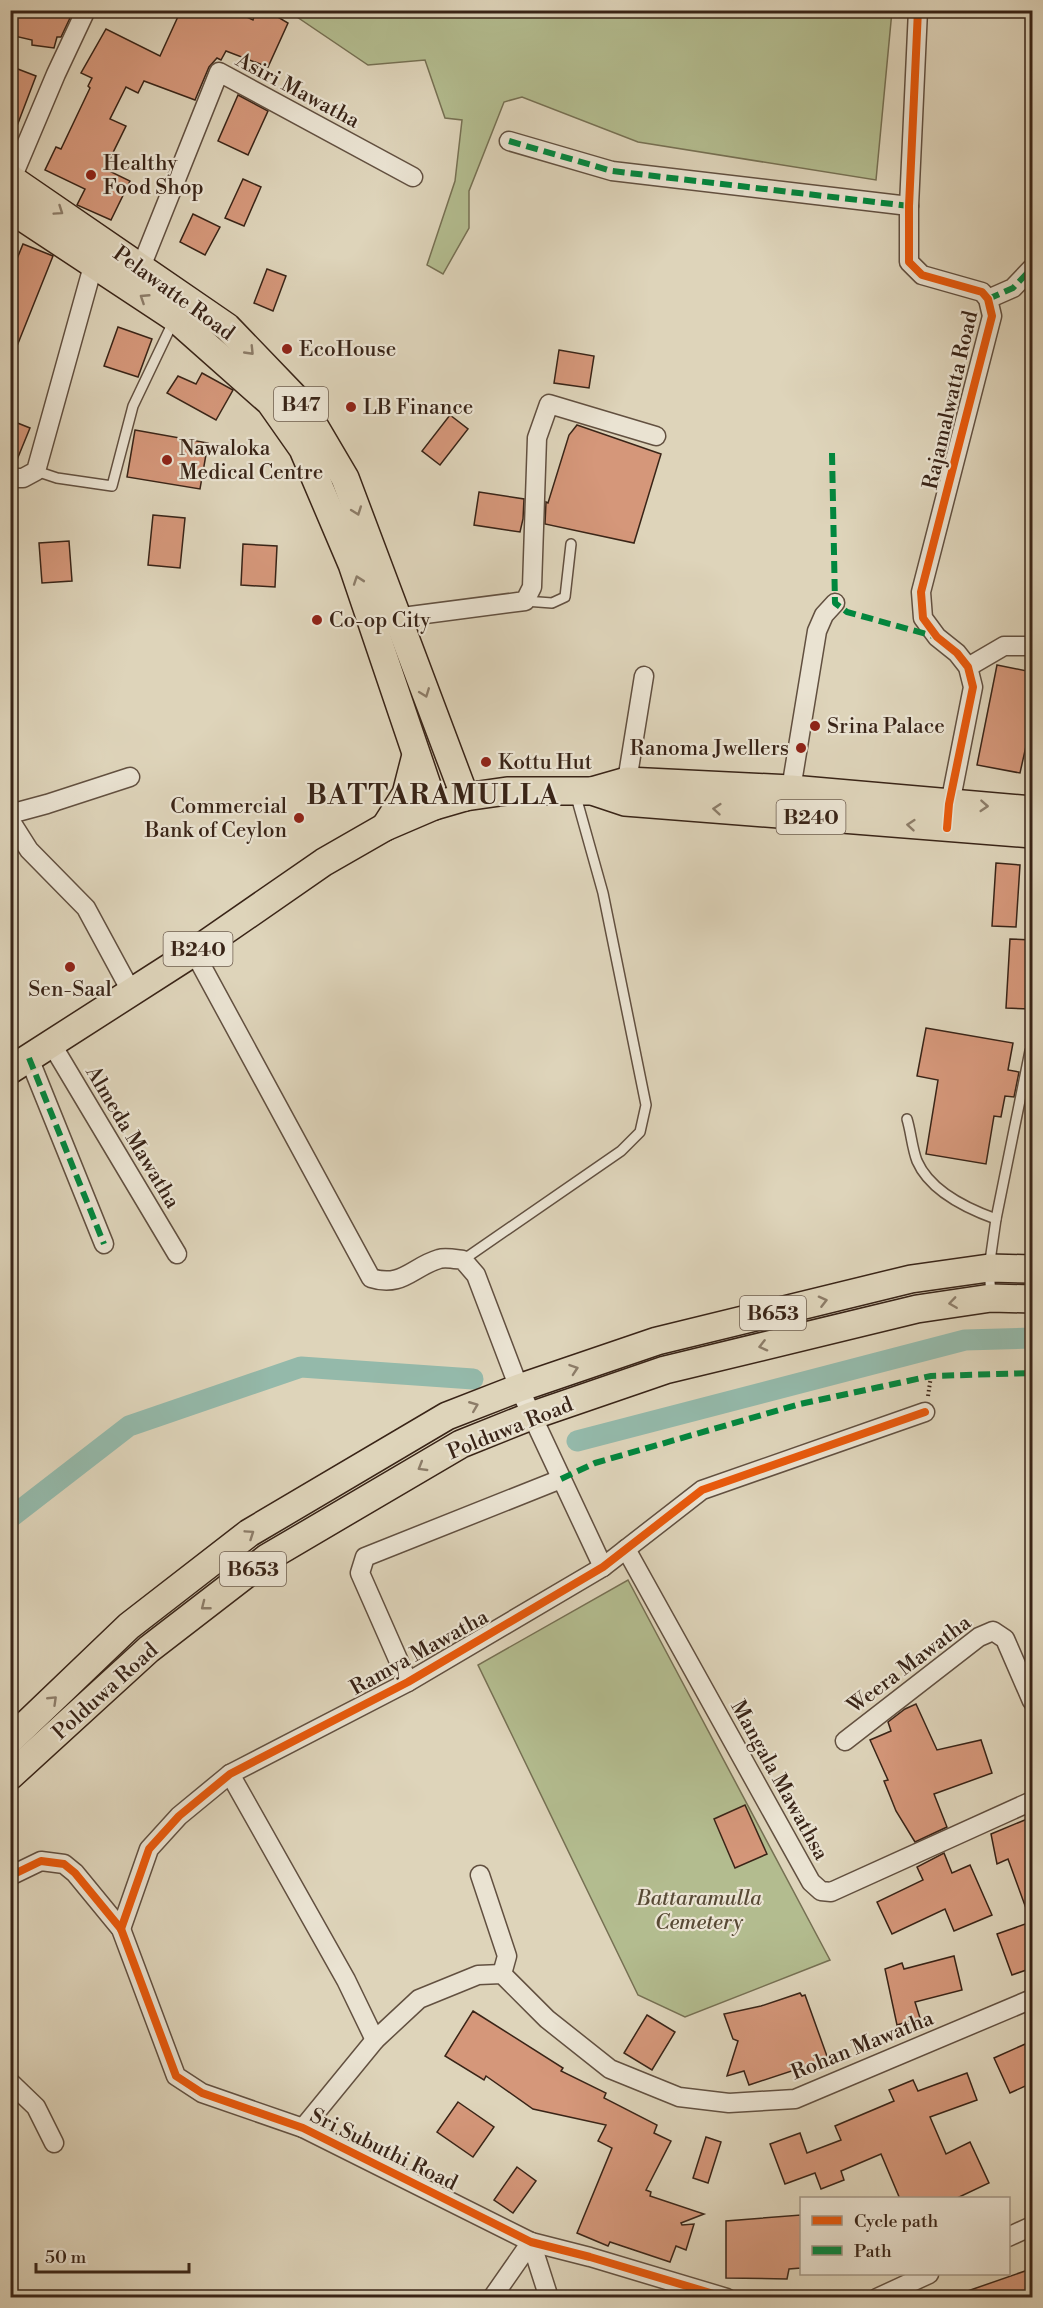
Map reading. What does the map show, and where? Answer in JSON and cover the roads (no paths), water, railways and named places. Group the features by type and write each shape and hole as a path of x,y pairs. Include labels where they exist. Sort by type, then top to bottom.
{"main road":[{"name":"Pelawatte Road","path":"11,180 227,327 302,405 345,478 384,619 416,754 434,806"},
{"name":"Pelawatte Road","path":"10,209 93,266 175,318 270,402 303,448 352,564 384,619 444,745 465,797"},
{"name":"B47","path":"444,745 473,773 507,791"},
{"path":"386,827 406,794 416,754"},
{"name":"B240","path":"24,1059 132,993 324,862 386,827 434,806 465,797 507,791 583,791 627,781 791,789 948,816 1032,834"},
{"name":"B240","path":"583,791 625,802 948,816 1032,810"},
{"name":"Polduwa Road","path":"10,1740 129,1626 249,1533 447,1416 519,1388 657,1341 911,1279 988,1268 1032,1269"},
{"name":"Polduwa Road","path":"10,1776 149,1649 267,1558 460,1444 531,1416 665,1370 917,1309 991,1298 1032,1299"}],"street":[{"path":"11,180 86,10"},
{"name":"Rajamalwatta Road","path":"918,10 909,206 909,262 922,275 982,292 988,299 992,316 921,592 923,618 937,637 957,653 968,667"},
{"name":"Asiri Mawatha","path":"141,267 219,72 413,177"},
{"path":"509,141 612,171 909,206"},
{"path":"10,478 22,478 36,471 93,266"},
{"path":"988,299 1013,288 1032,268"},
{"path":"384,619 525,601 532,587 537,438 549,404 656,436"},
{"path":"791,789 817,631 824,615 835,603"},
{"path":"948,816 973,687 968,667 1004,646 1032,646"},
{"path":"627,781 644,676"},
{"path":"10,814 130,777"},
{"path":"10,820 28,850 86,908 132,993"},
{"path":"194,952 371,1278 384,1282 401,1278 440,1258 463,1260 476,1275 531,1416 603,1568"},
{"path":"24,1059 104,1244"},
{"name":"Almeda Mawatha","path":"24,1059 177,1254"},
{"name":"Ramya Mawatha","path":"121,1929 149,1849 178,1816 230,1774 408,1682 603,1568 702,1490 925,1412"},
{"path":"408,1682 360,1573 365,1557 561,1479"},
{"name":"Mangala Mawathsa","path":"626,1549 810,1882 821,1891 831,1892 1032,1801"},
{"name":"Weera Mawatha","path":"845,1741 979,1637 993,1631 1005,1638 1032,1701"},
{"path":"230,1774 346,1980 375,2040"},
{"path":"10,1876 41,1861 64,1864 75,1873 121,1929"},
{"path":"303,2128 375,2040 419,1999 478,1976 502,1974 507,1956 480,1875"},
{"name":"Sri Subuthi Road","path":"121,1929 176,2076 202,2093 303,2128 531,2242 727,2298"},
{"name":"Rohan Mawatha","path":"502,1974 547,2019 610,2069 679,2097 729,2103 795,2099 1032,1999"},
{"path":"10,2082 36,2107 54,2143"},
{"path":"1010,2236 1032,2226"},
{"path":"492,2298 531,2242"},
{"path":"531,2242 549,2298"},
{"path":"877,2298 927,2275"}],"lane":[{"path":"36,471 57,478 112,486 133,406 175,318"},
{"path":"525,601 552,603 565,597 571,544"},
{"path":"463,1260 621,1151 640,1132 646,1105 583,791"},
{"path":"991,1298 988,1268 996,1219 1032,1048"},
{"path":"908,1119 918,1162 938,1188 970,1209 996,1219"}],"waterway":[{"path":"577,1441 965,1340 1032,1338"},
{"path":"10,1518 129,1426 301,1367 473,1379"}],"place":[{"name":"Healthy Food Shop","path":"91,175"},
{"name":"EcoHouse","path":"287,349"},
{"name":"LB Finance","path":"351,407"},
{"name":"Nawaloka Medical Centre","path":"167,460"},
{"name":"Co-op City","path":"317,620"},
{"name":"Srina Palace","path":"815,726"},
{"name":"Ranoma Jwellers","path":"801,748"},
{"name":"Kottu Hut","path":"486,762"},
{"name":"Commercial Bank of Ceylon","path":"299,818"},
{"name":"Sen-Saal","path":"70,967"}],"district":[{"name":"BATTARAMULLA","path":"433,795"}],"park label":[{"name":"Battaramulla Cemetery","path":"699,1910"}]}
